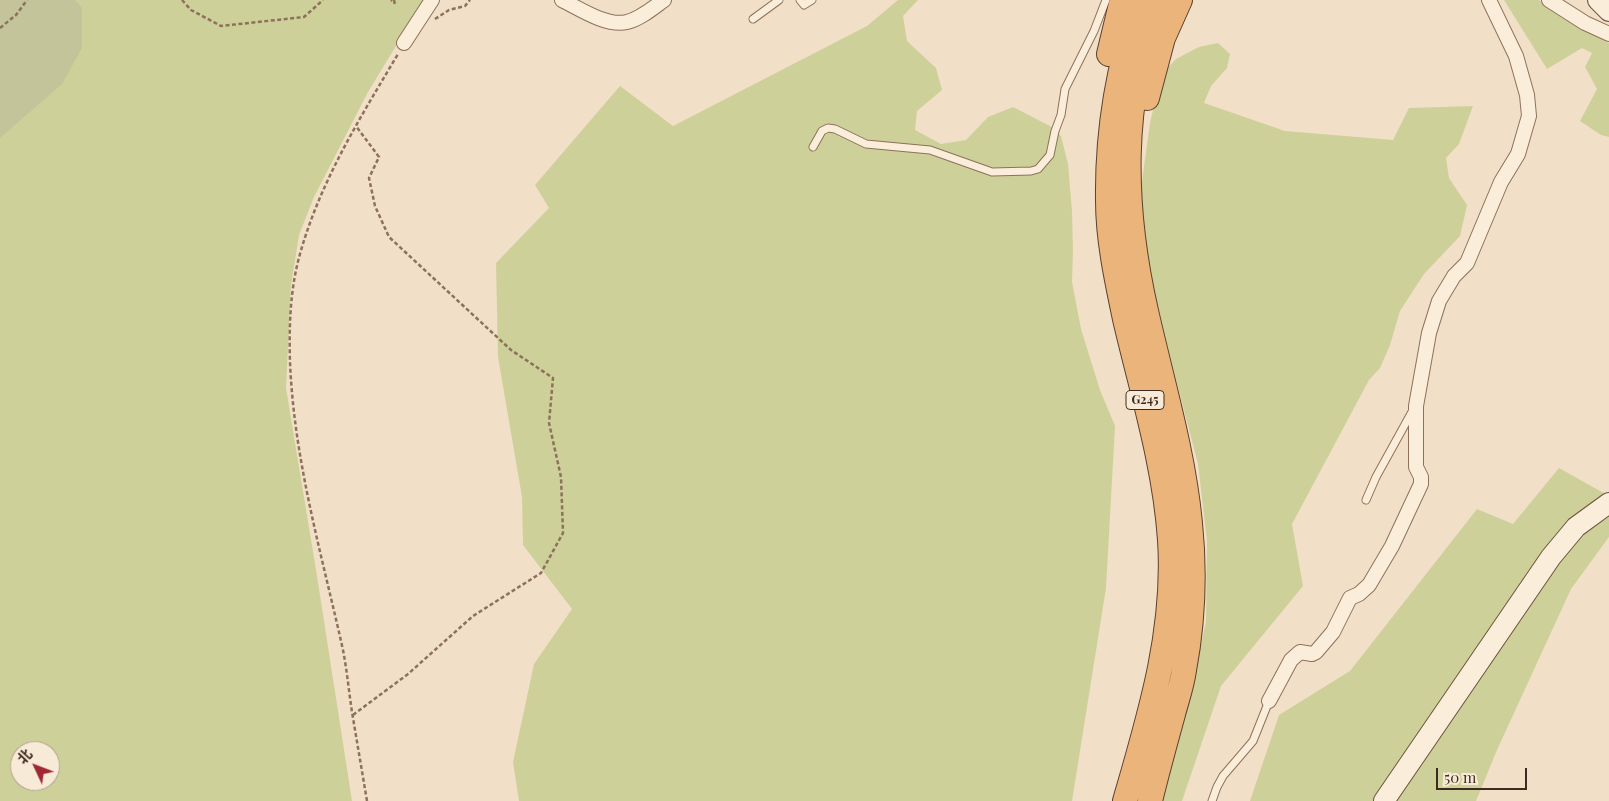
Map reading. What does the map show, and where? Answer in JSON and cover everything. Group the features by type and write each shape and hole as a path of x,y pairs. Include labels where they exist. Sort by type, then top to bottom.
{"highway":[{"path":"1119,203 1102,174 1100,139 1110,46 1122,0"},
{"name":"G245","path":"1141,0 1131,29 1114,100 1110,135 1119,203 1138,266 1146,310 1186,481 1193,572 1191,618 1184,671 1150,801"},
{"name":"G245","path":"1126,801 1152,708 1164,653 1171,582 1170,539 1157,451 1123,307 1110,235 1129,156 1132,99 1140,60 1158,0"},
{"path":"1119,203 1139,134 1163,38 1180,0"}],"main road":[{"path":"1598,0 1609,12"},
{"path":"1384,801 1551,557 1576,527 1609,503"}],"street":[{"path":"404,44 432,0"},
{"path":"562,0 607,22 617,23 628,22 664,0"},
{"path":"1269,701 1291,660 1300,652 1307,654 1316,652 1334,632 1350,598 1359,594 1369,585 1392,546 1420,484 1421,477 1416,467 1416,406 1429,333 1439,301 1454,276 1468,263 1501,182 1518,154 1529,116 1527,95 1516,56 1489,0"},
{"path":"1549,0 1585,23 1609,34"}],"lane":[{"path":"753,19 779,0"},
{"path":"800,0 804,5 812,0"},
{"path":"813,147 822,131 828,128 835,129 866,144 930,150 992,172 1031,171 1038,169 1050,155 1055,131 1061,115 1065,89 1094,31 1106,0"},
{"path":"1366,500 1376,477 1416,406"},
{"path":"1212,801 1223,776 1253,741 1269,701"}],"path":[{"path":"0,28 16,15 27,0"},
{"path":"182,0 191,10 221,26 304,17 323,0"},
{"path":"392,0 395,5"},
{"path":"421,17 431,22 449,10 465,6 470,0"},
{"path":"367,801 343,653 302,469 292,400 290,346 292,286 299,254 312,214 326,181 404,44"},
{"path":"353,715 408,674 473,616 541,573 563,533 561,477 549,423 553,378 511,350 389,237 375,206 369,178 379,157 356,126"}],"green space":[{"path":"0,0 424,0 368,92 314,197 299,235 291,285 286,388 352,801 0,801"},
{"path":"0,0 75,0 82,8 82,48 62,84 0,138"},
{"path":"898,0 918,0 903,16 907,41 936,68 942,90 917,111 915,130 941,144 966,140 988,117 1013,107 1050,126 1061,136 1068,164 1072,211 1072,282 1081,329 1100,390 1115,426 1106,588 1072,801 519,801 513,762 534,664 572,609 523,545 522,497 498,357 496,263 549,208 535,185 620,86 673,126 867,26"},
{"path":"1504,0 1539,0 1562,18 1609,43 1609,137 1601,135 1580,121 1597,89 1585,67 1592,53 1582,48 1547,69"},
{"path":"1218,43 1230,54 1227,68 1211,86 1204,103 1285,131 1393,140 1409,108 1473,106 1459,144 1446,158 1449,178 1467,205 1460,236 1424,274 1400,311 1390,345 1380,368 1369,380 1292,524 1303,586 1221,686 1182,801 1159,801 1181,732 1206,622 1207,541 1198,464 1144,256 1140,196 1150,123 1161,75 1176,59 1199,47"},
{"path":"1559,468 1609,496 1609,537 1571,589 1497,750 1476,801 1250,801 1279,715 1350,671 1477,509 1513,524"}]}
